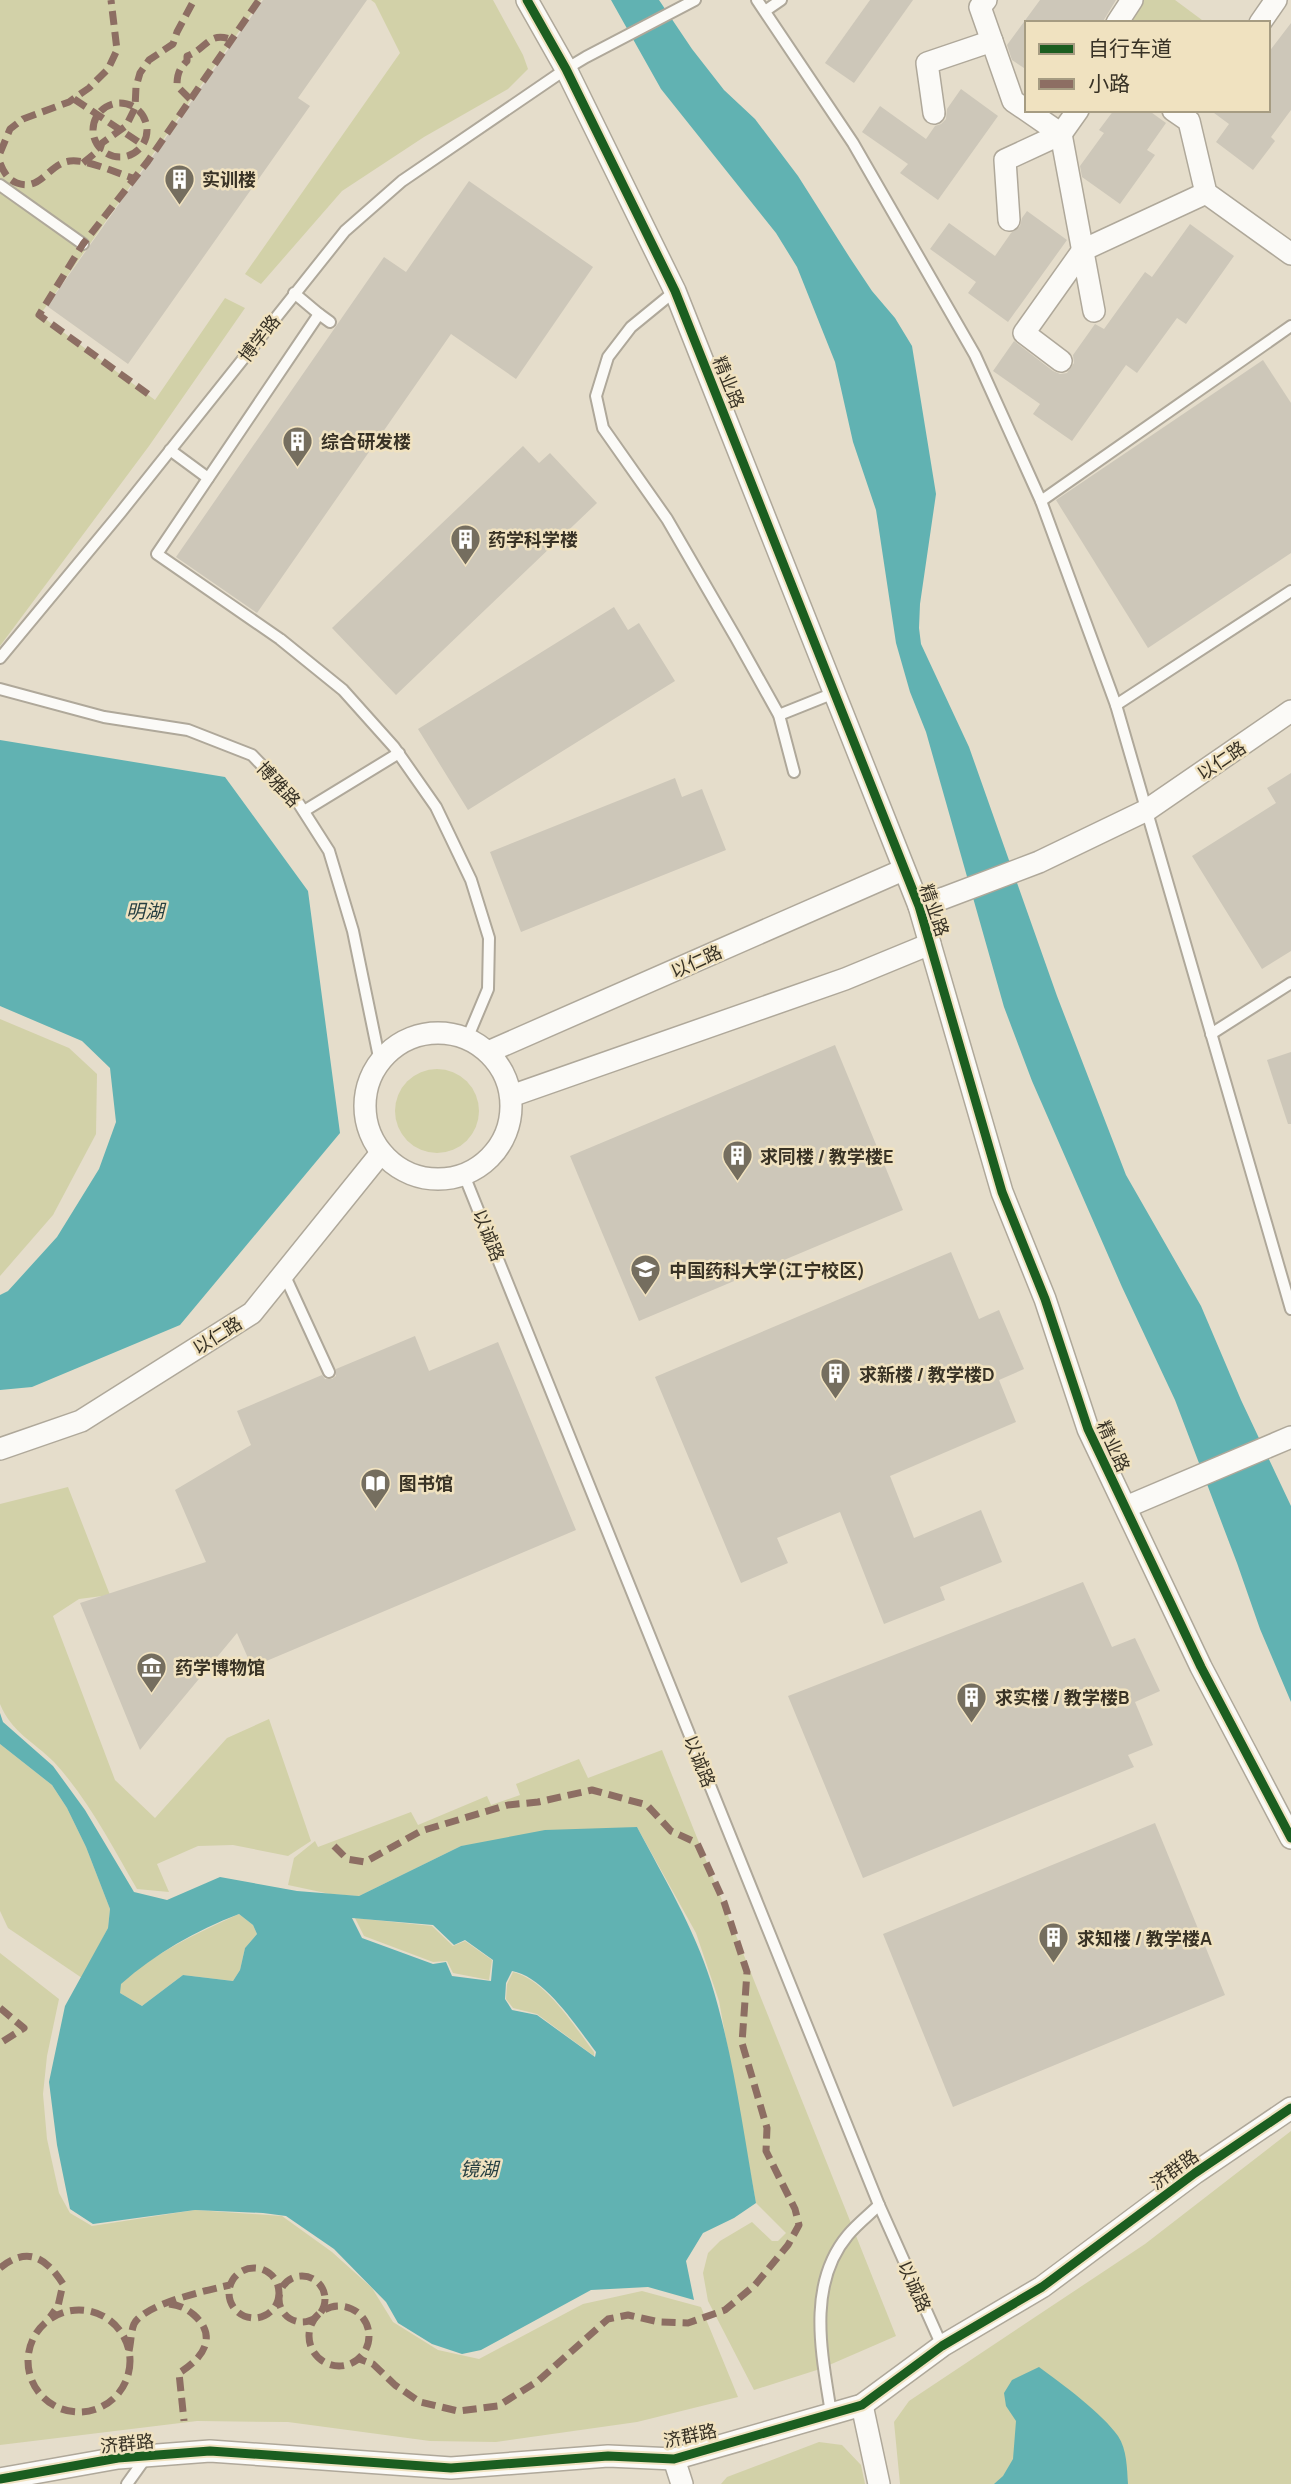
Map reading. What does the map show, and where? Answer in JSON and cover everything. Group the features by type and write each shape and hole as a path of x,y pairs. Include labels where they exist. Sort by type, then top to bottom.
{"street":[{"name":"精业路","path":"527,0 566,69 675,291 919,906 974,1104 1002,1192 1045,1299 1088,1429 1201,1667 1291,1838"},
{"path":"986,0 980,7 1013,101 1025,109"},
{"path":"1117,21 1132,0"},
{"path":"1261,21 1276,0"},
{"path":"934,113 927,63 992,41"},
{"path":"1029,112 1061,134 1094,311"},
{"path":"1009,220 1005,160 1061,134 1077,112"},
{"path":"1186,114 1206,192 1291,254"},
{"path":"1062,360 1024,333 1083,250 1206,192"},
{"name":"以仁路","path":"919,906 1039,862 1147,810 1291,711"},
{"name":"以仁路","path":"488,1052 903,870"},
{"path":"511,1096 845,979 930,944"},
{"path":"444,1033 467,1039 488,1052 503,1072 511,1096 510,1120 501,1143 485,1162 464,1175 442,1179 419,1177 398,1168 382,1153 370,1131 365,1108 369,1084 380,1062 398,1045 420,1035 444,1033"},
{"name":"以仁路","path":"0,1449 81,1421 252,1313 382,1153"},
{"path":"1126,1507 1291,1437"},
{"name":"济群路","path":"0,2479 118,2458 210,2451 451,2468 608,2456 674,2459 862,2405 942,2346 1042,2287 1195,2173 1291,2108"},
{"path":"862,2405 879,2484"},
{"path":"674,2459 682,2484"}],"lane":[{"name":"博学路","path":"0,658 345,231 401,181 566,69 695,0"},
{"path":"757,0 853,143 975,355 1041,501 1116,705 1291,1309"},
{"path":"765,11 781,0"},
{"path":"0,185 83,244"},
{"path":"675,291 631,327 608,357 596,396 603,428 667,519 779,715 794,772"},
{"path":"294,293 330,322"},
{"path":"319,314 157,554 280,639 343,690 399,753 436,807 471,880 489,937 488,989 467,1039"},
{"path":"1041,501 1291,326"},
{"path":"170,450 208,478"},
{"path":"1116,705 1291,591"},
{"name":"博雅路","path":"0,690 104,717 188,730 252,755 304,811 329,851 353,931 380,1062"},
{"path":"779,715 834,693"},
{"path":"304,811 399,753"},
{"path":"1212,1034 1291,984"},
{"name":"以诚路","path":"464,1175 879,2205 942,2346"},
{"path":"284,1274 329,1372"},
{"path":"831,2413 821,2350 819,2315 825,2284 832,2263 846,2237 879,2205"},
{"path":"127,2484 147,2456"}],"green space":[{"path":"0,0 261,0 40,315 155,400 225,298 245,308 149,446 0,646"},
{"path":"371,0 493,0 528,69 508,89 424,137 342,191 261,284 245,274 400,53"},
{"path":"1142,0 1175,0 1203,21 1127,21"},
{"path":"0,1019 69,1048 97,1074 96,1134 53,1215 0,1276"},
{"path":"437,1069 453,1072 467,1081 476,1095 479,1111 476,1127 467,1141 453,1150 437,1153 421,1150 407,1141 398,1127 395,1111 398,1095 407,1081 421,1072"},
{"path":"68,1487 110,1595 79,1599 53,1616 115,1780 155,1818 227,1738 269,1719 311,1841 288,1856 233,1845 198,1846 157,1864 169,1892 137,1889 78,1791 54,1762 17,1730 5,1714 0,1704 0,1504"},
{"path":"0,1744 52,1785 86,1847 110,1909 108,1928 82,1978 8,1928 0,1911"},
{"path":"662,1750 896,2336 820,2369 754,2390 708,2301 703,2273 708,2253 720,2241 752,2222 772,2241 778,2241 786,2233 756,2203 719,2001 696,1933 637,1827 461,1846 359,1896 330,1894 288,1885 294,1858 315,1841 318,1847 411,1812 418,1825 487,1796 491,1805 520,1795 516,1784 579,1759 588,1778"},
{"path":"239,1914 253,1925 257,1934 245,1948 240,1970 233,1981 183,1975 142,2006 120,1993 120,1984 148,1962 192,1936"},
{"path":"355,1918 432,1926 453,1946 465,1941 492,1960 489,1980 453,1973 447,1961 433,1962 364,1936"},
{"path":"0,1953 59,1999 47,2056 43,2094 47,2139 59,2193 70,2213 92,2226 195,2210 282,2216 332,2252 372,2288 393,2322 438,2350 479,2359 583,2304 642,2291 701,2307 738,2397 637,2422 496,2442 430,2441 288,2422 197,2421 0,2445"},
{"path":"513,1972 537,1984 548,1994 578,2030 594,2056 537,2014 513,2008 506,1999 507,1984"},
{"path":"1291,2131 1291,2484 900,2484 894,2422 909,2401 1145,2244"},
{"path":"819,2442 842,2445 861,2465 865,2484 721,2484 727,2477"}],"water":[{"path":"611,0 659,0 724,90 755,119 798,176 872,291 895,318 912,346 936,494 920,604 921,644 969,747 1057,996 1126,1175 1201,1306 1291,1506 1291,1702 1260,1629 1175,1400 1122,1287 1032,1081 1004,1007 926,732 910,692 896,643 876,510 853,442 835,362 797,267 776,233 661,89"},
{"name":"明湖","path":"0,740 225,777 308,891 340,1133 180,1325 32,1387 0,1390 0,1295 8,1291 57,1237 99,1169 116,1122 110,1068 82,1041 0,1006"},
{"name":"镜湖","path":"0,1713 3,1722 53,1766 85,1810 134,1892 167,1900 220,1877 297,1891 359,1896 461,1846 545,1830 637,1827 687,1923 711,1982 731,2064 756,2203 734,2218 703,2233 686,2261 694,2300 648,2287 591,2290 481,2350 462,2354 432,2344 398,2323 386,2302 334,2249 286,2216 195,2210 93,2224 70,2209 57,2145 49,2082 65,2006 108,1928 110,1909 86,1847 52,1785 0,1744","holes":["239,1914 253,1925 257,1934 245,1948 240,1970 233,1981 183,1975 142,2006 120,1993 121,1984 148,1962 192,1935","352,1918 433,1925 454,1945 465,1940 493,1960 491,1981 452,1976 446,1962 433,1964 362,1938","512,1971 524,1975 548,1992 596,2052 595,2057 537,2015 512,2010 505,1999 506,1983"]},
{"path":"1039,2367 1092,2409 1118,2436 1125,2453 1128,2484 994,2484 1003,2476 1013,2459 1016,2421 1006,2406 1004,2393 1012,2380"}],"building":[{"name":"实训楼","path":"263,0 367,0 298,98 310,106 128,364 47,306"},
{"path":"870,0 913,0 854,83 825,63"},
{"path":"1040,0 1116,0 1103,21 1025,21 1025,69 1012,60 1007,45"},
{"path":"1291,23 1291,110 1271,137 1275,141 1253,170 1216,142 1229,124 1213,112 1270,112 1270,50"},
{"path":"961,89 998,116 938,200 900,173 908,164 862,132 880,106 926,139 935,126 946,119 947,109"},
{"path":"1112,112 1151,112 1166,123 1147,150 1155,155 1120,204 1082,177 1080,166 1104,133 1099,130"},
{"name":"综合研发楼","path":"469,181 593,267 516,379 451,334 257,613 176,557 384,257 406,272"},
{"path":"1027,211 1067,240 1008,322 968,293 976,282 930,249 949,223 995,256 1011,233 1020,226"},
{"path":"1190,224 1234,256 1186,324 1177,318 1137,373 1126,365 1072,441 1033,414 1040,404 993,371 1014,341 1053,371 1067,373 1074,363 1073,355 1095,324 1104,329 1145,272 1152,277"},
{"path":"1263,360 1291,403 1291,553 1148,648 1056,500"},
{"name":"药学科学楼","path":"523,446 539,463 550,453 597,503 396,695 332,628"},
{"path":"614,607 628,630 639,623 675,681 468,810 418,729"},
{"path":"1291,773 1291,951 1262,969 1192,856 1276,803 1267,788"},
{"path":"675,778 682,797 702,789 726,850 521,932 490,852"},
{"name":"求同楼 / 教学楼E","path":"835,1045 903,1210 639,1321 570,1156"},
{"path":"1291,1052 1291,1124 1288,1124 1267,1060"},
{"name":"求新楼 / 教学楼D","path":"951,1252 979,1319 999,1310 1024,1369 999,1380 1016,1422 890,1476 914,1538 981,1510 1002,1562 940,1587 945,1600 884,1624 840,1512 777,1538 788,1563 741,1583 655,1377"},
{"name":"图书馆","path":"415,1336 429,1371 498,1342 576,1530 252,1667 237,1633 140,1750 80,1603 206,1562 175,1490 251,1445 237,1411 322,1375 325,1379 332,1379 336,1376 336,1369"},
{"name":"求实楼 / 教学楼B","path":"1083,1582 1112,1647 1135,1638 1160,1691 1135,1702 1153,1745 1128,1755 1134,1767 863,1878 788,1696"},
{"name":"求知楼 / 教学楼A","path":"1155,1823 1225,1995 953,2107 883,1934"}],"marked path":[{"path":"0,153 10,129 23,119 69,102 89,88 108,69 117,50 111,0"},
{"path":"83,163 100,149 102,143 126,126 135,108 140,73 149,60 173,44 194,0"},
{"path":"148,394 39,315 83,244 148,161 259,0"},
{"path":"190,99 177,86 177,78 187,56 218,37 232,40"},
{"path":"74,99 143,145"},
{"path":"120,103 139,111 147,130 139,149 120,157 101,149 93,130 101,111 120,103"},
{"path":"0,163 11,180 25,185 39,181 62,163 70,161 93,164 133,178"},
{"path":"334,1846 347,1859 365,1862 421,1831 508,1805 538,1802 592,1790 647,1805 671,1831 697,1843 724,1902 747,1972 742,2043 767,2128 766,2151 795,2209 799,2225 788,2245 755,2285 725,2310 688,2323 659,2322 628,2315 608,2319 538,2381 498,2406 458,2411 420,2402 395,2385 373,2364 359,2359"},
{"path":"0,2008 24,2028 2,2042 0,2047"},
{"path":"0,2268 10,2261 27,2256 43,2261 50,2267 63,2284 58,2306 50,2317"},
{"path":"254,2268 272,2275 279,2293 272,2311 254,2318 236,2311 229,2293 236,2275 254,2268"},
{"path":"302,2276 318,2283 325,2299 318,2315 302,2322 286,2315 279,2299 286,2283 302,2276"},
{"path":"129,2351 134,2324 150,2310 178,2299 230,2285"},
{"path":"169,2304 182,2307 191,2313 205,2331 205,2347 195,2361 179,2373 184,2421"},
{"path":"339,2306 360,2315 369,2336 360,2357 339,2366 318,2357 309,2336 318,2315 339,2306"},
{"path":"79,2310 99,2314 115,2325 126,2341 130,2361 126,2381 115,2397 99,2408 79,2412 59,2408 43,2397 32,2381 28,2361 32,2341 43,2325 59,2314 79,2310"}],"cycle path":[{"path":"527,0 566,69 675,291 919,906 1002,1192 1045,1299 1088,1429 1201,1667 1291,1838"},
{"path":"0,2479 118,2458 210,2451 451,2468 608,2456 674,2459 862,2405 942,2346 1042,2287 1195,2173 1291,2108"}],"place":[{"name":"实训楼","path":"179,206"},
{"name":"综合研发楼","path":"298,468"},
{"name":"药学科学楼","path":"465,566"},
{"name":"求同楼 / 教学楼E","path":"737,1183"},
{"name":"中国药科大学(江宁校区)","path":"646,1297"},
{"name":"求新楼 / 教学楼D","path":"836,1401"},
{"name":"图书馆","path":"376,1510"},
{"name":"药学博物馆","path":"152,1694"},
{"name":"求实楼 / 教学楼B","path":"972,1724"},
{"name":"求知楼 / 教学楼A","path":"1054,1965"}]}
